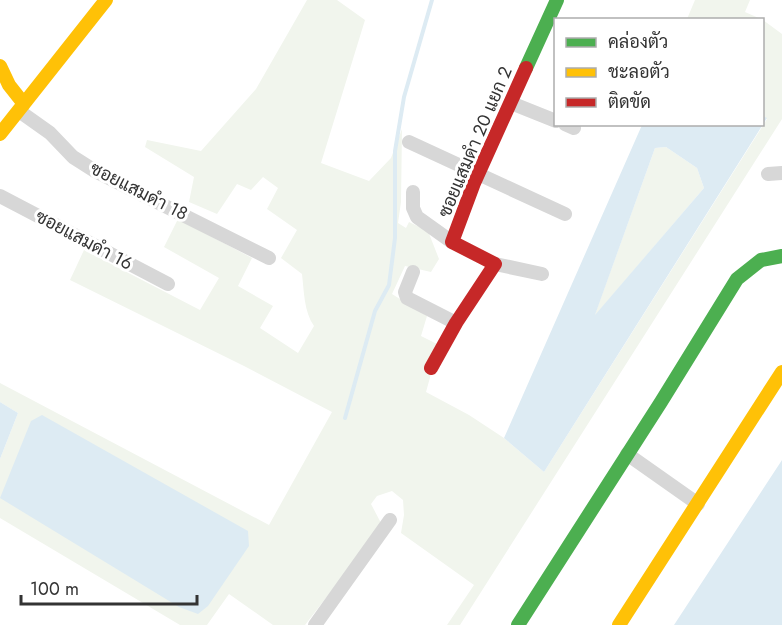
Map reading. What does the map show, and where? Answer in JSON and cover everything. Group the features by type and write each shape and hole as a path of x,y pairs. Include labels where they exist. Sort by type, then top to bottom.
{"street":[{"path":"0,134 106,0"},
{"name":"ซอยแสมดำ 20 แยก 2","path":"495,264 452,242 479,174 556,0"},
{"path":"542,32 554,38"},
{"path":"0,66 21,107"},
{"path":"511,103 554,121"},
{"name":"ซอยแสมดำ 18","path":"21,107 73,157 95,171 269,258"},
{"path":"408,142 565,214"},
{"path":"413,192 413,212 452,242"},
{"name":"ซอยแสมดำ 16","path":"0,196 168,284"},
{"path":"518,625 737,279 761,260 782,256"},
{"path":"432,368 456,323 495,264 542,274"},
{"path":"412,272 405,292 407,298 456,323"},
{"path":"620,625 782,372"},
{"path":"627,454 698,504"},
{"path":"315,625 390,520"}],"shaded area":[{"path":"307,0 337,0 365,20 321,163 369,181 391,158 402,129 401,202 398,223 406,228 409,222 428,231 439,259 431,272 405,266 392,294 427,316 421,336 439,345 426,392 469,415 504,438 544,472 764,126 767,119 764,117 764,21 782,34 782,119 460,625 447,625 474,585 401,533 404,515 403,500 392,491 377,496 371,504 382,525 305,625 273,625 229,594 207,625 180,625 0,518 0,459 18,413 0,402 0,383 269,525 332,412 70,280 84,250 200,310 219,278 164,247 178,219 252,258 238,286 273,306 260,328 298,353 314,326 306,308 302,274 281,258 297,230 267,209 278,188 263,177 251,190 237,184 217,214 189,202 194,177 145,147 147,140 201,151 256,89"},
{"path":"695,0 750,0 745,12 759,18 687,18"},
{"path":"642,126 762,126 544,472 504,438","holes":["666,147 697,168 704,188 595,315 655,148"]},
{"path":"666,147 697,168 704,188 594,317 655,148"},
{"path":"0,402 18,413 0,459"},
{"path":"42,415 248,531 249,546 208,606 198,614 179,607 0,498 31,421"},
{"path":"782,460 782,625 674,625"}],"waterway":[{"path":"345,418 375,311 389,285 395,238 395,151 404,97 432,0"}],"traffic: fast":[{"path":"526,68 557,0"},
{"path":"518,625 737,279 761,260 782,256"}],"traffic: slow":[{"path":"0,134 106,0"},
{"path":"0,66 9,85 24,104"},
{"path":"619,625 782,372"}],"traffic: jam":[{"path":"431,368 456,323 495,264 452,242 474,183 526,68"}]}
